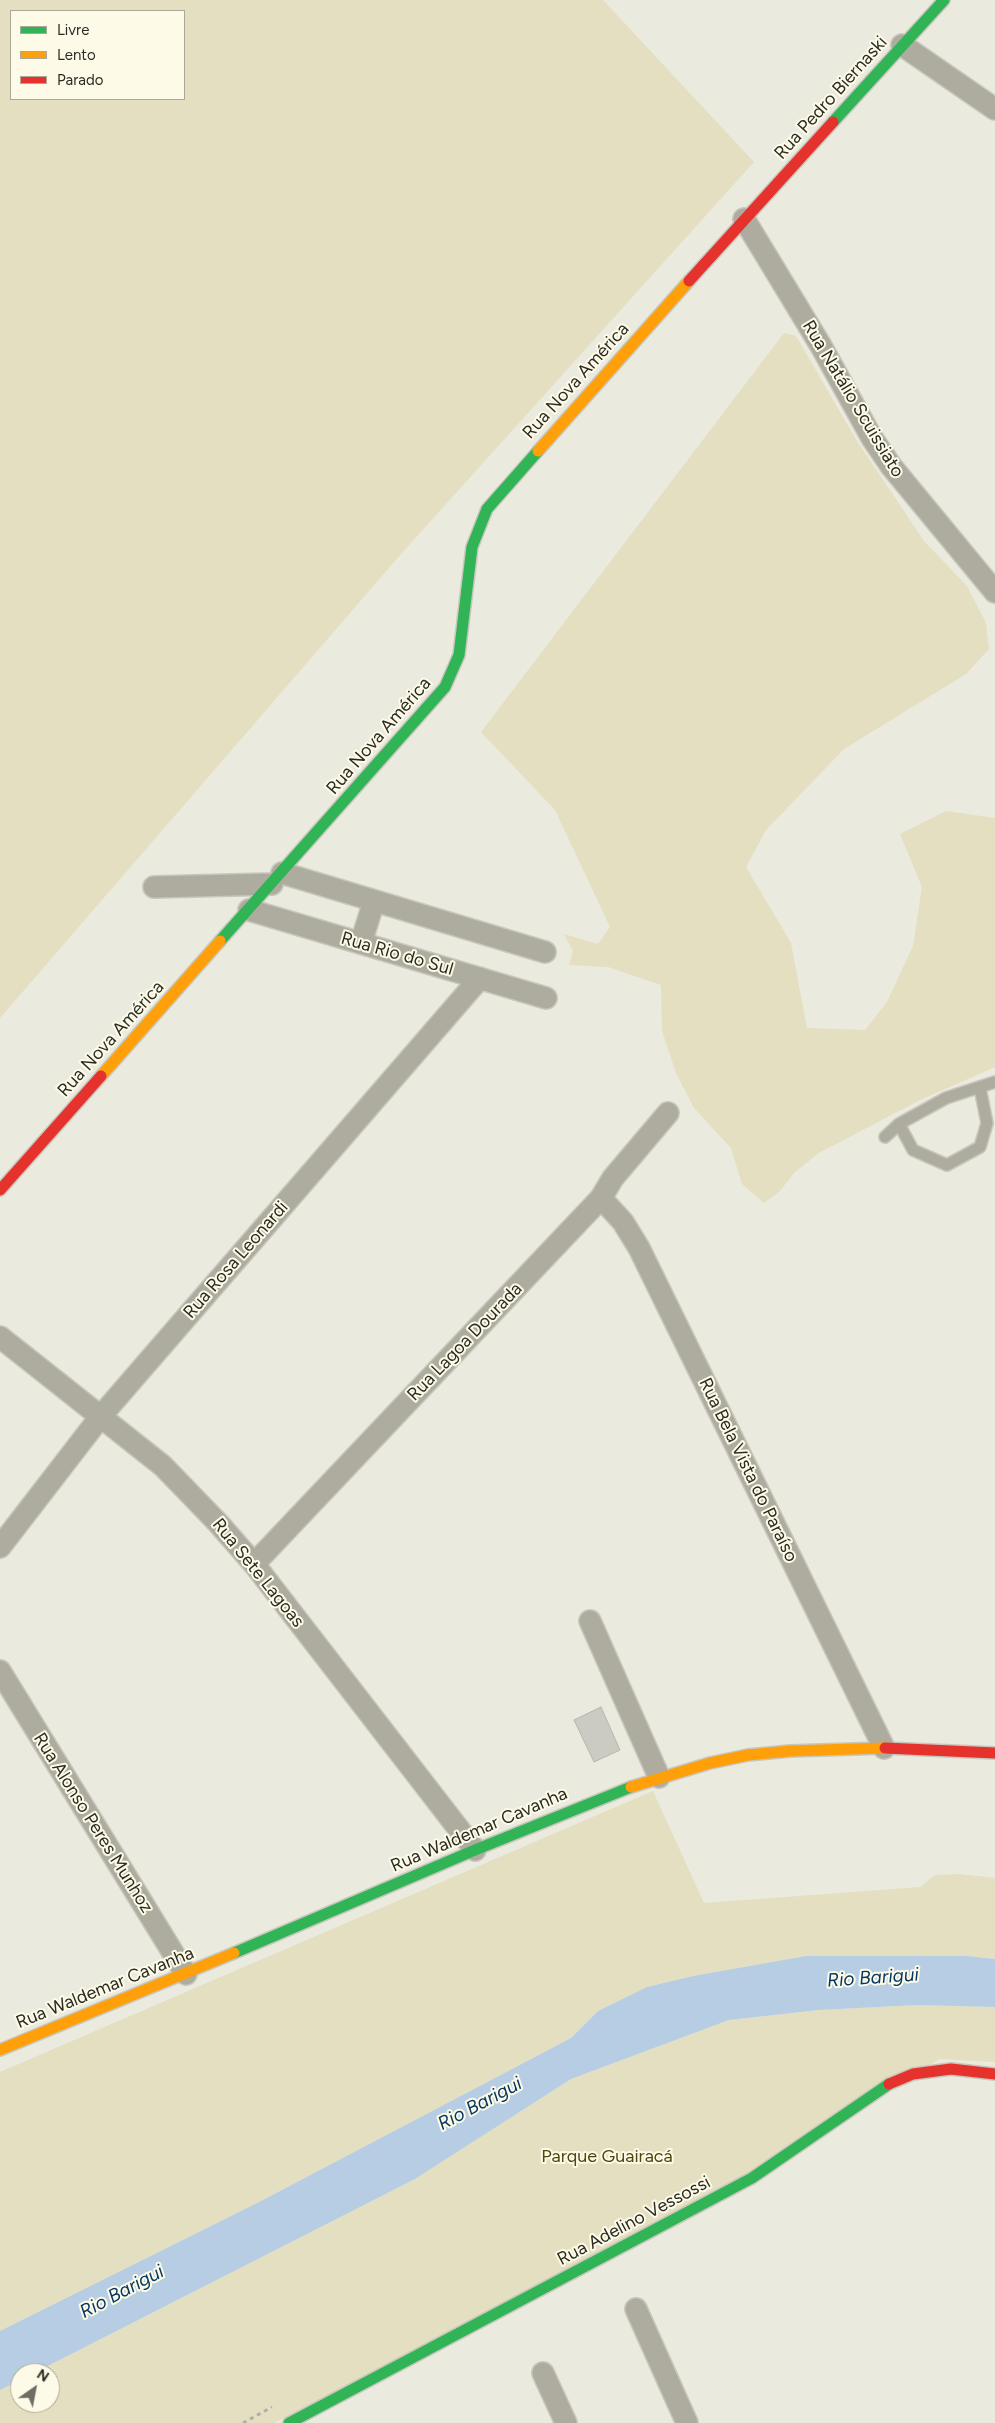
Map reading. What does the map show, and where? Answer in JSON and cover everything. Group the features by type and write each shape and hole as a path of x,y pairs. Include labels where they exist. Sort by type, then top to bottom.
{"street":[{"name":"Rua Pedro Biernaski","path":"744,219 944,0"},
{"path":"902,45 995,109"},
{"name":"Rua Natálio Scuissiato","path":"744,219 821,346 872,438 891,466 995,592"},
{"name":"Rua Nova América","path":"0,1190 445,687 459,655 472,547 488,510 500,493 744,219"},
{"path":"154,887 277,879 374,901 545,952"},
{"path":"361,943 374,901"},
{"name":"Rua Rio do Sul","path":"249,910 546,998"},
{"name":"Rua Rosa Leonardi","path":"0,1547 101,1416 480,978"},
{"name":"Rua Lagoa Dourada","path":"254,1564 601,1198 613,1178 668,1113"},
{"name":"Rua Bela Vista do Paraíso","path":"601,1198 623,1222 639,1248 884,1748"},
{"name":"Rua Sete Lagoas","path":"0,1337 163,1466 254,1564 475,1850"},
{"path":"590,1621 659,1777"},
{"name":"Rua Alonso Peres Munhoz","path":"0,1671 186,1974"},
{"name":"Rua Waldemar Cavanha","path":"0,2050 186,1974 475,1850 659,1777 748,1755 790,1751 884,1748 995,1753"},
{"name":"Rua Adelino Vessossi","path":"289,2423 752,2178 863,2100 894,2081 913,2074 951,2070 995,2074"},
{"path":"636,2309 687,2423"},
{"path":"543,2373 566,2423"}],"lane":[{"path":"885,1137 898,1124 946,1098 995,1082"},
{"path":"898,1124 913,1150 947,1165 980,1148 987,1123 980,1088"}],"green space":[{"path":"0,0 603,0 754,162 401,554 0,1018"},
{"path":"784,333 796,336 857,441 924,541 967,586 986,623 989,649 966,674 844,749 766,830 746,867 791,943 807,1028 865,1030 887,1002 913,946 922,887 900,834 946,811 995,818 995,1067 918,1101 819,1153 795,1172 780,1191 764,1203 742,1184 731,1148 694,1108 676,1073 662,1031 661,985 608,967 569,965 573,951 564,934 598,944 610,927 555,810 481,732"},
{"path":"653,1791 704,1903 920,1887 935,1875 960,1874 995,1878 995,1959 967,1956 806,1956 693,1976 647,1987 598,2011 571,2038 261,2201 0,2331 0,2072"},
{"name":"Parque Guairacá","path":"917,2005 995,2007 995,2062 940,2059 626,2244 274,2423 0,2423 0,2390 10,2385 10,2413 60,2413 60,2363 54,2363 415,2179 571,2079 729,2020 819,2010"}],"water":[{"name":"Rio Barigui","path":"806,1956 967,1956 995,1959 995,2007 917,2005 819,2010 729,2020 571,2079 415,2179 54,2363 10,2363 10,2385 0,2390 0,2331 261,2201 571,2038 598,2011 647,1987 693,1976"}],"building":[{"path":"601,1707 620,1750 594,1762 574,1720"}],"traffic: fast":[{"path":"833,122 944,0"},
{"path":"220,941 445,687 459,655 472,547 487,509 538,451"},
{"path":"234,1953 475,1850 631,1787"},
{"path":"289,2423 752,2178 889,2084"}],"traffic: slow":[{"path":"538,451 689,281"},
{"path":"101,1076 220,941"},
{"path":"631,1787 710,1763 748,1755 790,1751 885,1748"},
{"path":"0,2050 234,1953"}],"traffic: jam":[{"path":"689,281 833,122"},
{"path":"0,1190 101,1076"},
{"path":"885,1748 995,1753"},
{"path":"889,2084 913,2074 951,2069 995,2074"}]}
